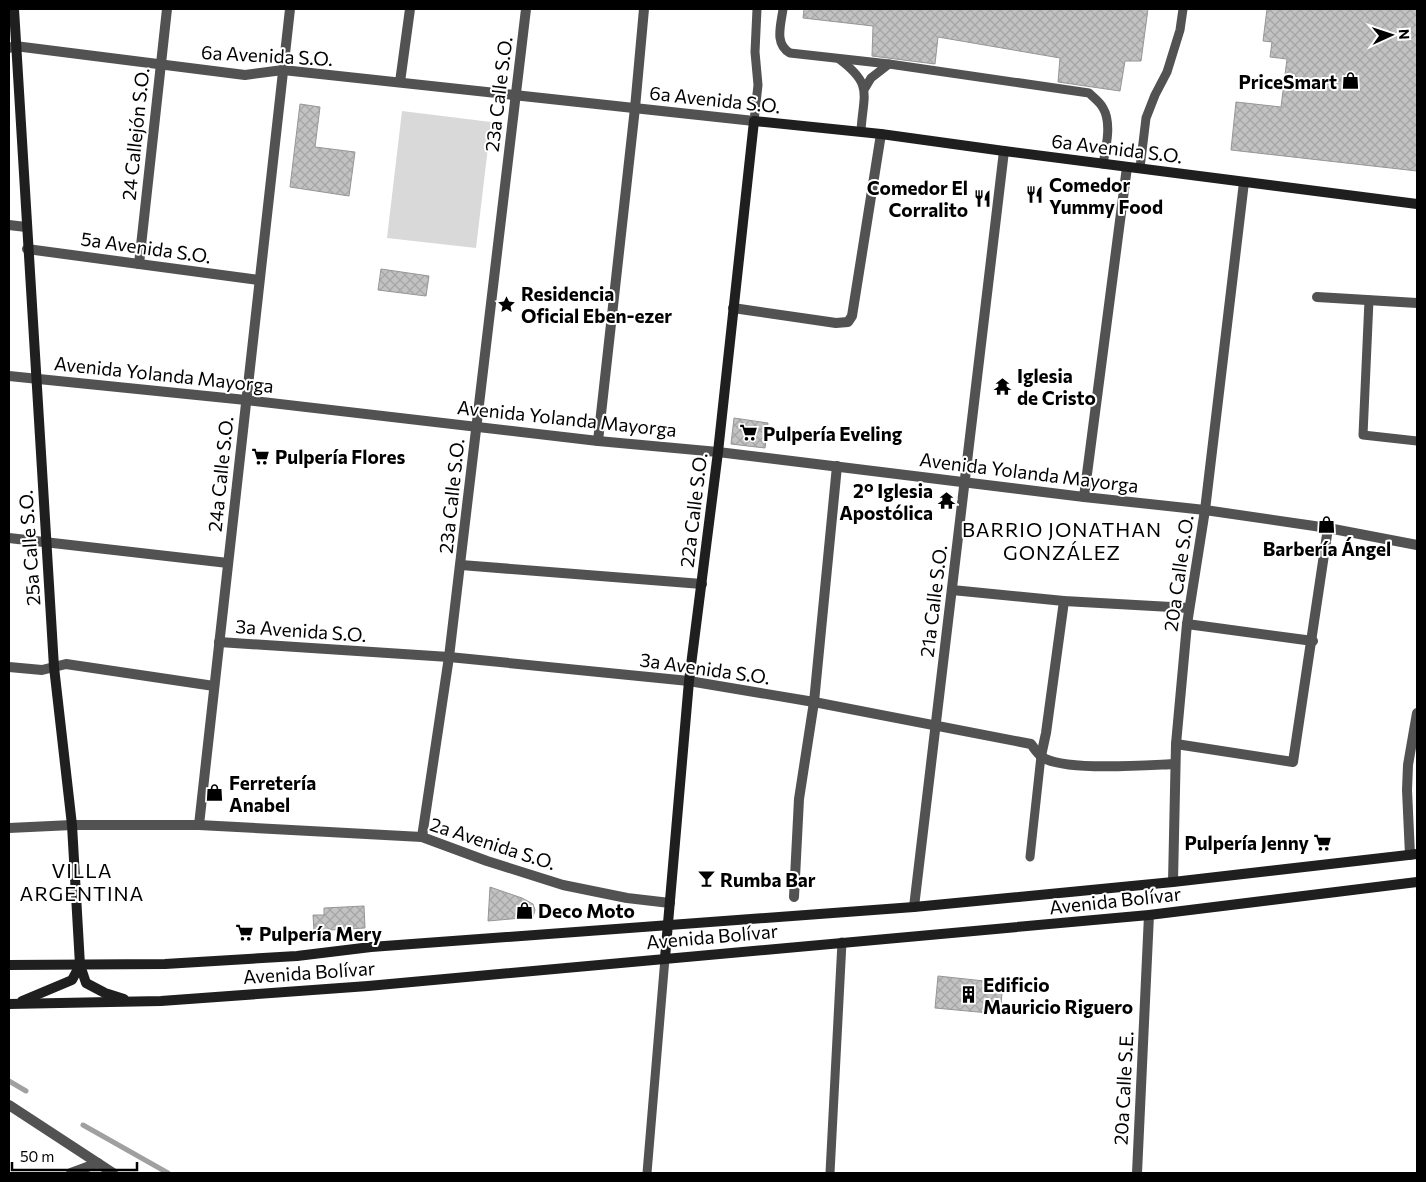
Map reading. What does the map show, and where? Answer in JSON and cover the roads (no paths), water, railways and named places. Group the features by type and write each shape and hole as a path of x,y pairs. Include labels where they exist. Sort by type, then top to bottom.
{"main road":[{"name":"25a Calle S.O.","path":"14,9 12,47 26,227 54,667 72,826 80,965"},
{"name":"6a Avenida S.O.","path":"754,121 861,131 1417,204"},
{"name":"22a Calle S.O.","path":"670,903 689,681 718,452 754,121"},
{"name":"Avenida Bolívar","path":"9,965 164,964 297,956 371,947 914,907 1173,882 1414,854"},
{"name":"Avenida Bolívar","path":"13,1004 161,1001 368,986 1149,915 1417,882"},
{"path":"665,958 670,903"},
{"path":"80,965 86,983 105,993 131,1002"},
{"path":"13,1004 72,980 80,965"}],"street":[{"name":"24 Callejón S.O.","path":"139,264 167,9"},
{"name":"24a Calle S.O.","path":"199,825 290,9"},
{"path":"400,82 410,9"},
{"name":"23a Calle S.O.","path":"422,837 461,565 526,9"},
{"path":"598,441 635,108 644,9"},
{"name":"6a Avenida S.O.","path":"12,47 245,75 283,70 754,121"},
{"path":"733,308 836,323 848,322 852,316 881,134"},
{"name":"21a Calle S.O.","path":"914,907 1004,151"},
{"path":"1084,497 1127,167"},
{"name":"20a Calle S.O.","path":"1173,882 1176,744 1187,624 1204,510 1244,182"},
{"path":"9,225 26,227"},
{"name":"5a Avenida S.O.","path":"27,249 259,280"},
{"path":"1317,297 1417,303"},
{"name":"Avenida Yolanda Mayorga","path":"9,376 246,400 598,441 718,452 1204,510 1328,528 1417,545"},
{"path":"794,897 799,798 814,702 837,466"},
{"path":"1176,744 1294,762 1328,528"},
{"path":"9,538 228,563"},
{"path":"461,565 702,584"},
{"path":"952,590 1064,601 1189,608"},
{"path":"1041,756 1046,733 1064,601"},
{"path":"1187,624 1313,641"},
{"name":"3a Avenida S.O.","path":"219,642 449,657 689,681 814,702 1031,744 1041,756 1051,761 1076,766 1175,764"},
{"path":"9,667 42,670 66,664 214,686"},
{"path":"1414,854 1407,815 1407,790 1408,765 1417,713"},
{"name":"2a Avenida S.O.","path":"9,828 199,825 422,837 563,885 627,898 670,903"},
{"name":"20a Calle S.E.","path":"1137,1173 1149,915"},
{"path":"9,1105 113,1173"},
{"path":"71,1173 98,1163"}],"lane":[{"path":"754,121 758,85 755,52 757,9"},
{"path":"783,9 780,38 783,49 790,53 889,64 1089,93 1102,106 1107,116 1104,164"},
{"path":"1140,168 1146,118 1155,95 1168,72 1180,30 1183,9"},
{"path":"839,59 851,68 861,80 864,88 861,131"},
{"path":"864,88 871,78 889,64"},
{"path":"1369,300 1363,435 1417,441"},
{"path":"1030,856 1041,756"},
{"path":"830,1173 842,942"},
{"path":"647,1173 665,958"}],"waterway":[{"path":"9,1081 26,1091"},
{"path":"83,1125 168,1173"}],"place":[{"name":"PriceSmart","path":"1351,81"},
{"name":"Comedor Yummy Food","path":"1035,195"},
{"name":"Comedor El Corralito","path":"982,198"},
{"name":"Residencia Oficial Eben-ezer","path":"507,304"},
{"name":"Iglesia de Cristo","path":"1003,386"},
{"name":"Pulpería Eveling","path":"749,433"},
{"name":"Pulpería Flores","path":"261,456"},
{"name":"2° Iglesia Apostólica","path":"947,501"},
{"name":"Barbería Ángel","path":"1327,525"},
{"name":"Ferretería Anabel","path":"215,793"},
{"name":"Pulpería Jenny","path":"1323,842"},
{"name":"Rumba Bar","path":"706,879"},
{"name":"Deco Moto","path":"524,910"},
{"name":"Pulpería Mery","path":"245,933"},
{"name":"Edificio Mauricio Riguero","path":"969,995"}],"district":[{"name":"BARRIO JONATHAN GONZÁLEZ","path":"1062,540"},
{"name":"VILLA ARGENTINA","path":"82,882"}]}
